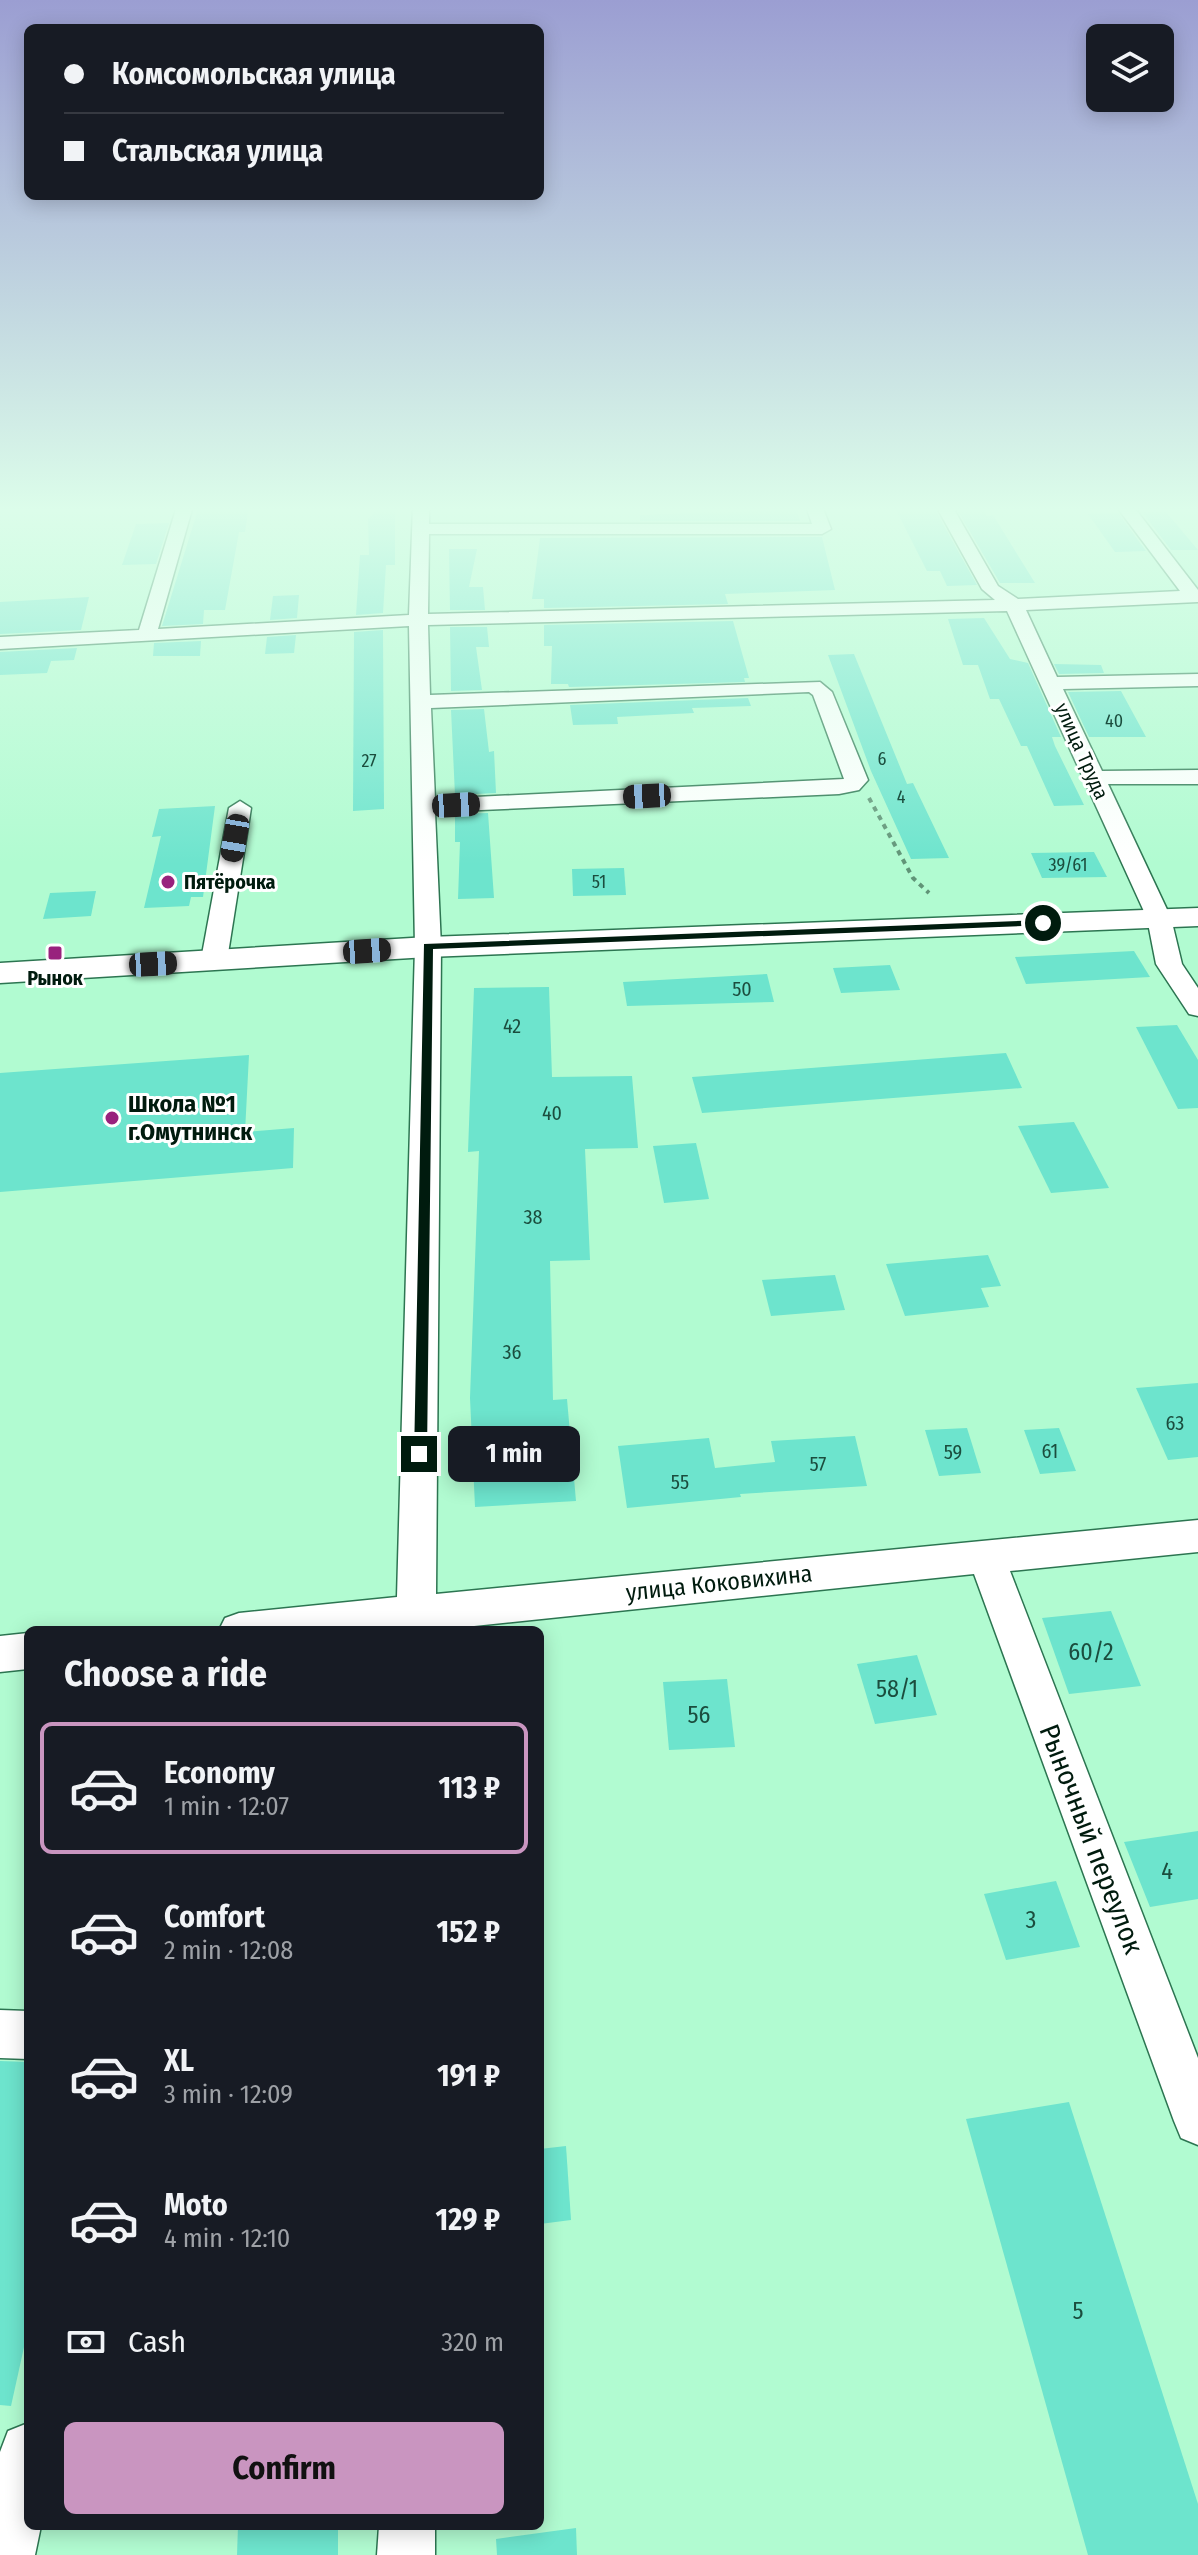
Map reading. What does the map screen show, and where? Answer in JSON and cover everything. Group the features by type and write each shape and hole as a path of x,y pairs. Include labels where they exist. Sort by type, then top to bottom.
{"main road":[{"path":"0,973 428,947 1198,917"}],"street":[{"path":"147,635 150,625"},
{"path":"0,643 323,625"},
{"path":"416,1621 428,947 418,625"},
{"name":"улица Труда","path":"1024,625 1159,918 1169,964 1198,1008"},
{"path":"1052,683 1198,680"},
{"path":"421,702 813,686 822,692 857,780 851,785 839,787 424,806"},
{"path":"1094,778 1198,777"},
{"path":"214,960 240,808"},
{"name":"улица Коковихина","path":"318,1626 416,1621 986,1556 1198,1536"},
{"name":"Рыночный переулок","path":"986,1556 1198,2121"},
{"path":"0,1654 24,1651"},
{"path":"0,2034 24,2035"},
{"path":"6,2555 24,2470"},
{"path":"406,2555 407,2530"}],"path":[{"path":"857,780 913,878 929,893"}],"building":[{"path":"0,625 82,625 81,630 0,634"},
{"path":"544,625 734,625 749,678 744,678 745,682 569,687 568,684 551,684 552,646 544,646"},
{"path":"950,625 989,625 1010,659 1028,663 1061,737 1052,737 1055,746 1084,805 1054,806 1027,746 1021,746 999,699 990,699 978,665 963,665"},
{"path":"450,627 487,627 489,647 476,647 482,690 451,691"},
{"path":"383,630 384,809 353,811 354,632"},
{"path":"296,635 294,653 265,654 267,637"},
{"path":"201,641 200,656 153,656 154,643"},
{"path":"77,648 74,660 51,661 47,673 0,675 0,652"},
{"path":"854,654 907,784 913,783 949,858 911,859 871,771 828,655"},
{"path":"1054,664 1101,665 1104,673 1059,674"},
{"path":"1121,691 1146,737 1089,737 1068,692"},
{"path":"748,698 751,706 692,708 694,713 617,717 618,724 573,725 570,705"},
{"path":"484,709 489,752 494,751 496,793 455,795 451,710"},
{"path":"215,806 203,897 191,897 189,906 144,908 161,836 152,837 159,809"},
{"path":"488,813 494,898 458,899 460,842 455,842 455,814"},
{"path":"1094,852 1107,877 1042,878 1031,853"},
{"path":"624,868 626,895 573,896 572,869"},
{"path":"96,891 91,916 43,919 50,893"},
{"path":"1134,951 1150,977 1026,984 1015,957"},
{"path":"890,965 900,990 841,993 833,968"},
{"path":"767,974 774,1002 627,1006 623,982"},
{"path":"549,987 552,1077 632,1076 638,1148 585,1149 590,1260 550,1261 553,1400 567,1399 576,1501 475,1507 470,1398 479,1151 468,1152 474,988"},
{"path":"1177,1025 1198,1060 1198,1108 1178,1109 1136,1027"},
{"path":"1006,1053 1022,1088 702,1113 692,1077"},
{"name":"Школа №1 г.Омутнинск","path":"249,1055 245,1132 294,1128 293,1168 0,1192 0,1073"},
{"path":"1074,1122 1109,1188 1051,1193 1018,1126"},
{"path":"696,1143 709,1199 664,1203 653,1146"},
{"path":"988,1255 1001,1286 981,1288 989,1307 905,1316 886,1264"},
{"path":"835,1275 845,1310 771,1316 762,1280"},
{"path":"1198,1383 1198,1457 1168,1460 1136,1388"},
{"path":"967,1428 981,1473 939,1476 925,1430"},
{"path":"1059,1428 1076,1471 1040,1474 1024,1430"},
{"path":"855,1436 867,1486 740,1494 741,1497 627,1508 618,1446 709,1438 715,1468 775,1462 771,1441"},
{"path":"1111,1611 1141,1686 1069,1694 1042,1618"},
{"path":"917,1655 937,1715 875,1724 857,1664"},
{"path":"727,1679 735,1747 669,1750 663,1682"},
{"path":"1198,1831 1198,1899 1150,1907 1124,1842"},
{"path":"1056,1881 1080,1947 1006,1960 984,1894"},
{"path":"0,2061 24,2062 24,2347 11,2406 0,2405"},
{"path":"1069,2102 1198,2504 1198,2555 1088,2555 966,2119"},
{"path":"566,2146 571,2220 544,2223 544,2149"},
{"path":"576,2528 577,2555 497,2555 496,2539"},
{"path":"238,2530 338,2530 338,2555 237,2555"}],"place":[{"name":"Пятёрочка","path":"168,882"},
{"name":"Рынок","path":"55,953"},
{"name":"Школа №1 г.Омутнинск","path":"112,1118"}],"route":[{"path":"419,1454 428,947 1043,923"}]}
